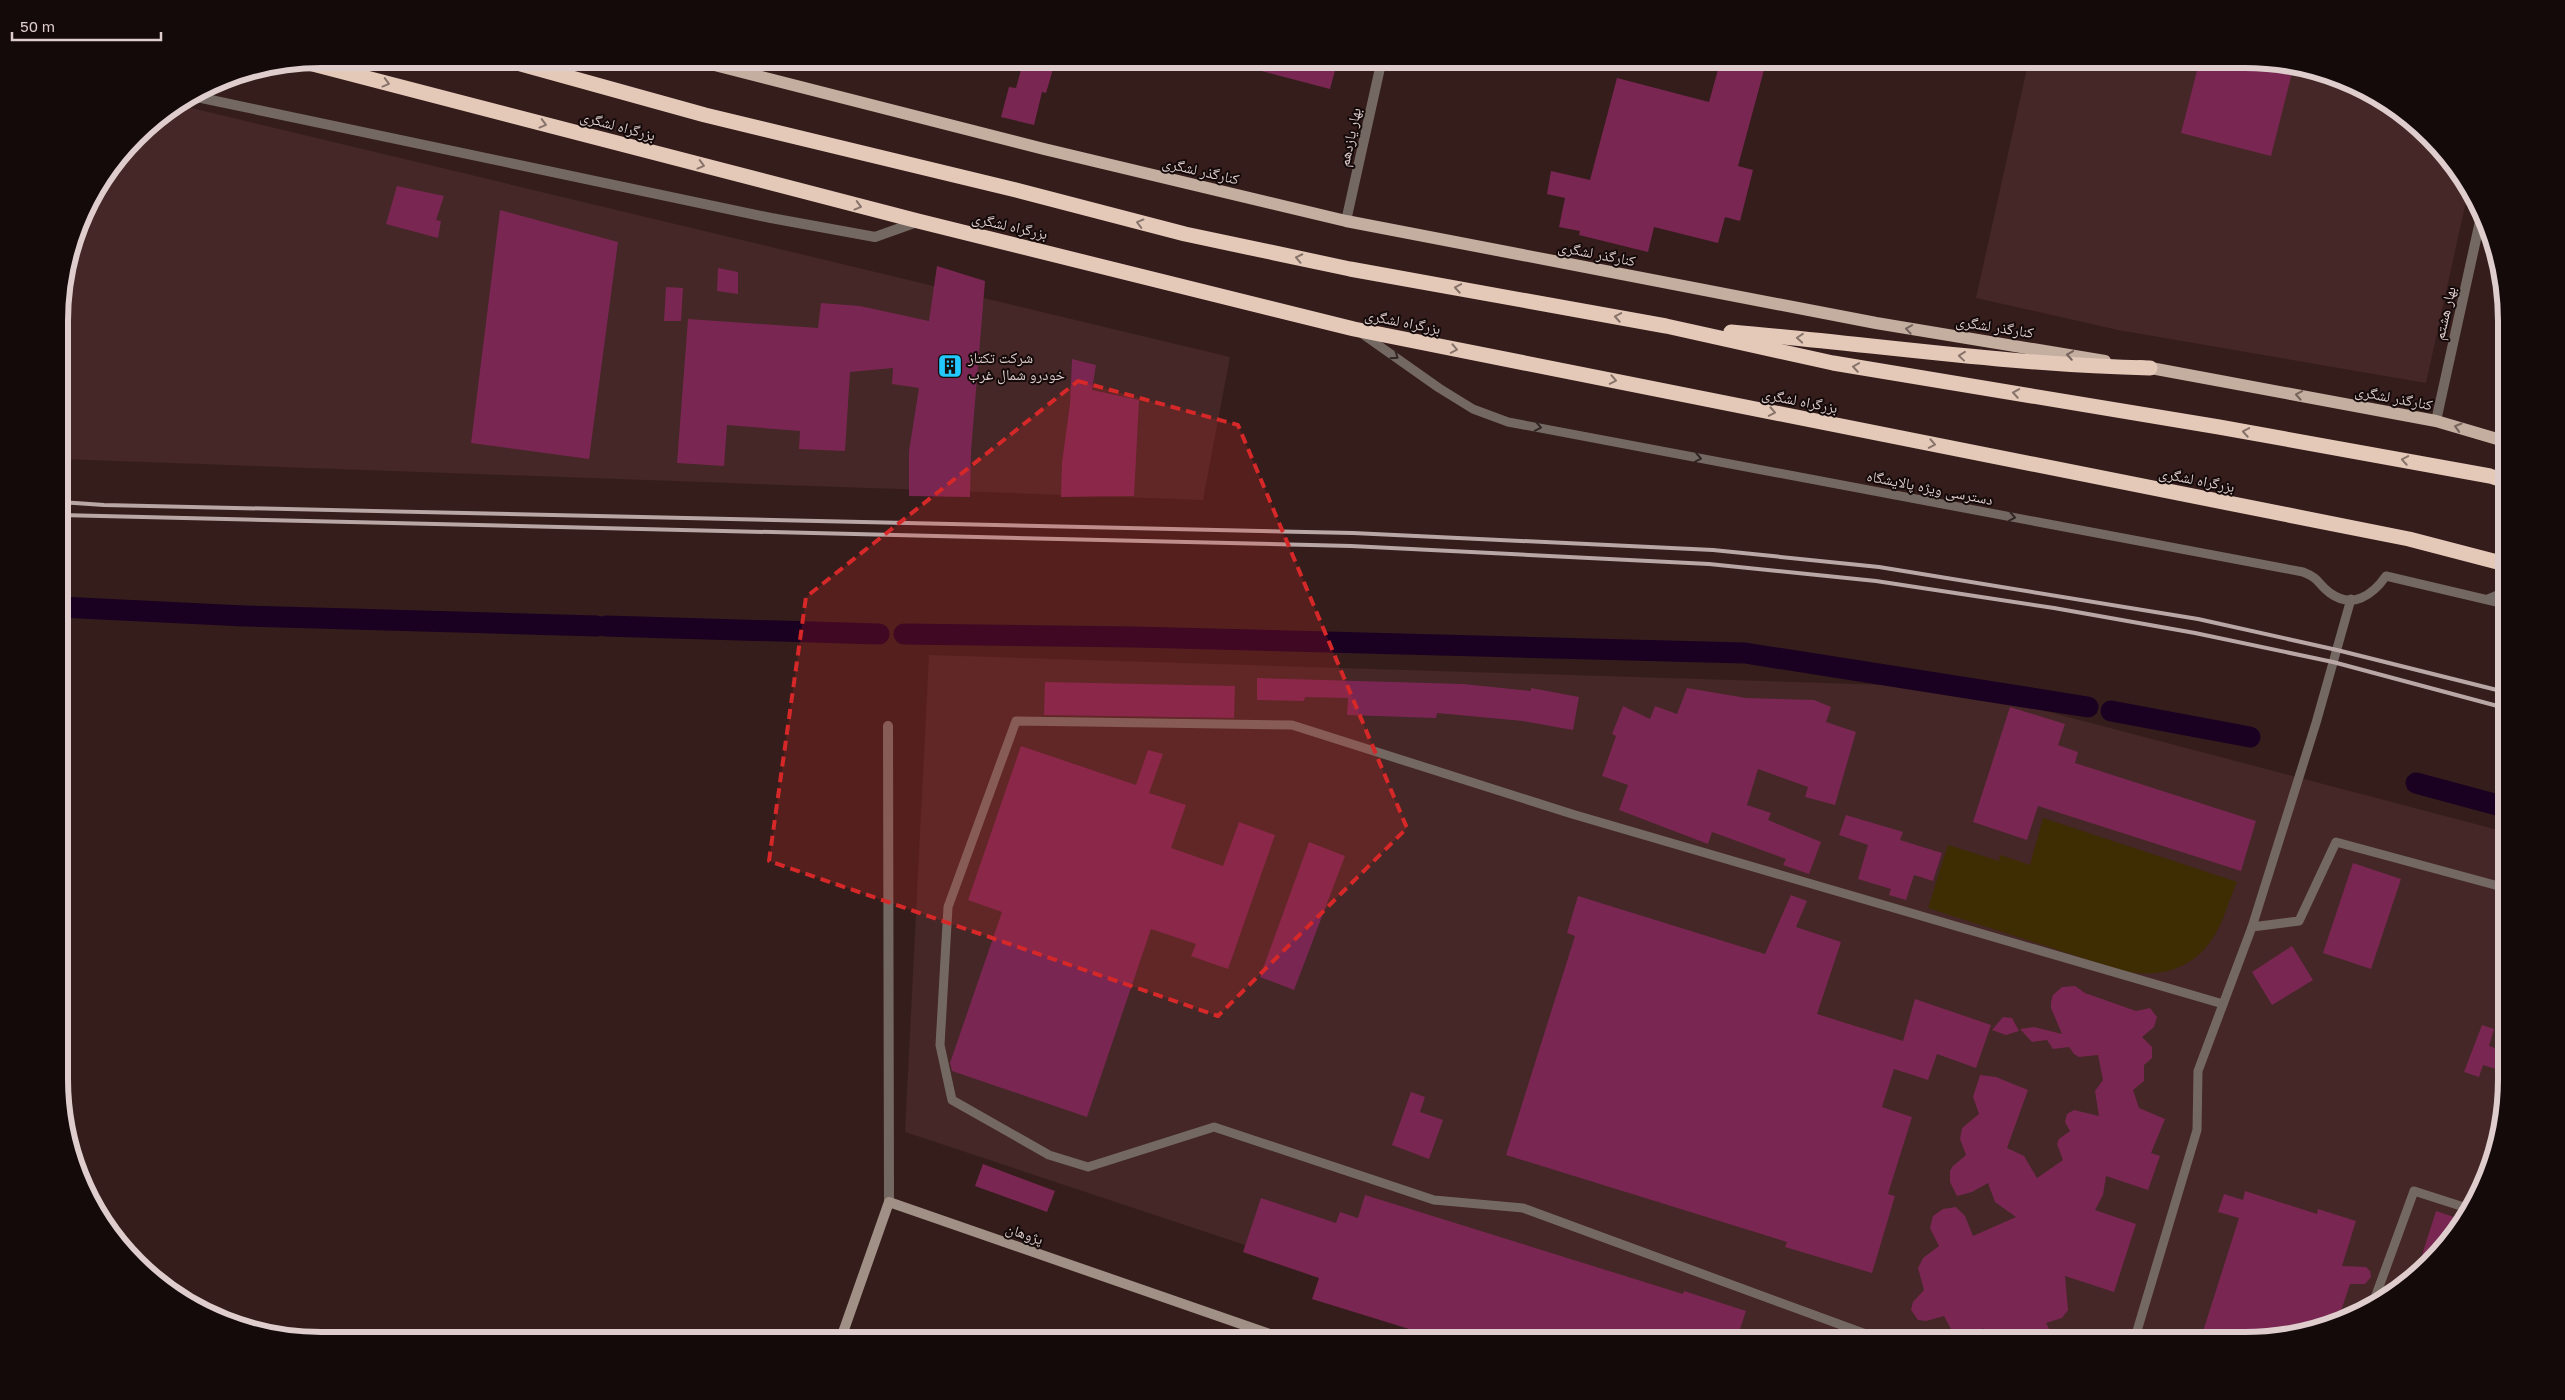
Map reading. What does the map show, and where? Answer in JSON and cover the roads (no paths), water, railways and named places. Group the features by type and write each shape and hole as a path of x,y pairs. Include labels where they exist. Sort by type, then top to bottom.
{"highway":[{"name":"بزرگراه لشگری","path":"324,67 918,221 1354,329 2399,537 2498,562"},
{"path":"532,67 705,115 1016,190 1185,234 1350,269 1666,326 1833,363 2219,427 2498,479"},
{"path":"1666,326 2022,362 2150,368"}],"main road":[{"name":"کنارگذر لشگری","path":"722,67 1044,149 1346,221 1876,323 2150,368 2436,421 2498,440"},
{"name":"پژوهان","path":"890,1202 1264,1332"},
{"path":"843,1332 890,1202"}],"street":[{"name":"بهار یازدهم","path":"1346,221 1380,67"},
{"path":"201,98 771,218 875,236 918,221"},
{"name":"بهار هشتم","path":"2436,421 2479,226"},
{"path":"888,726 890,1202"}],"lane":[{"name":"دسترسی ویژه پالایشگاه","path":"1354,329 1439,388 1473,409 1508,422 2303,572 2317,577 2324,589 2332,595 2351,600"},
{"path":"2137,1332 2197,1130 2198,1071 2252,927 2316,722 2351,600 2362,599 2371,594 2386,576 2498,602"},
{"path":"2488,600 2498,595"},
{"path":"1860,1332 1522,1208 1434,1200 1214,1128 1088,1167 1049,1155 952,1100 940,1045 948,907 1016,721 1292,725 1572,814 2223,1004"},
{"path":"2252,927 2298,921 2336,842 2498,886"},
{"path":"2376,1296 2414,1191 2463,1207"}],"waterway":[{"path":"67,607 244,616 597,626"},
{"path":"606,626 879,634"},
{"path":"904,634 1135,637 1745,653 2088,707"},
{"path":"2111,711 2250,737"},
{"path":"2416,783 2498,805"}],"railway":[{"path":"67,502 104,505 1353,533 1713,550 1879,567 2198,619 2337,650 2498,690"},
{"path":"67,515 1351,546 1709,564 1876,581 2054,608 2195,633 2333,662 2498,706"}],"place":[{"name":"شرکت تکتاز خودرو شمال غرب","path":"950,366"}]}
